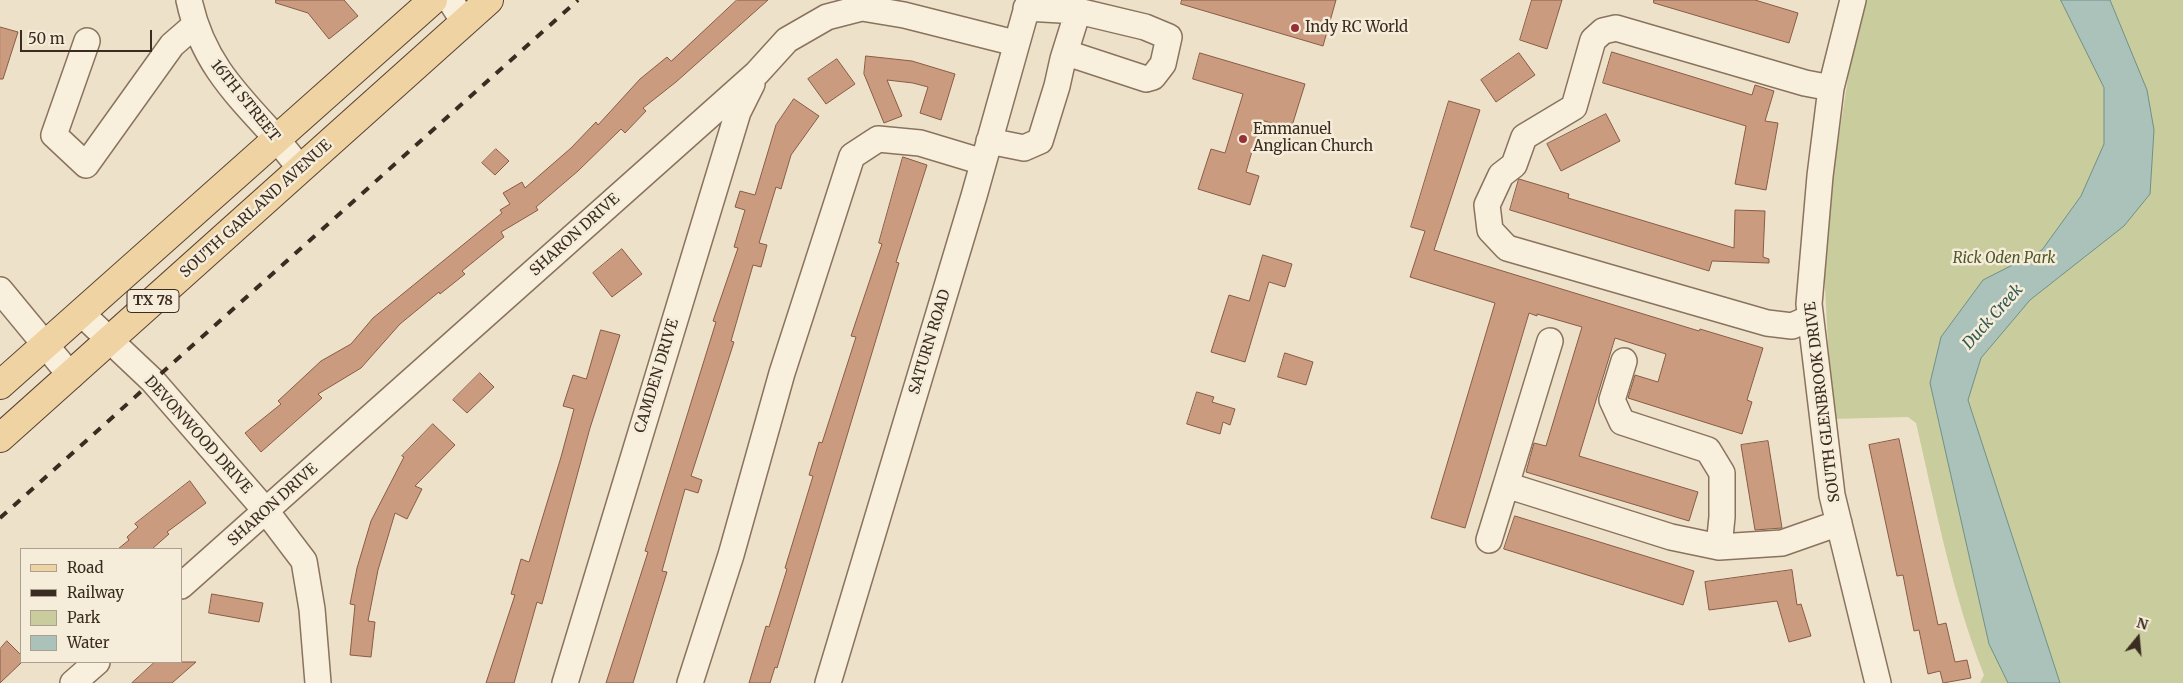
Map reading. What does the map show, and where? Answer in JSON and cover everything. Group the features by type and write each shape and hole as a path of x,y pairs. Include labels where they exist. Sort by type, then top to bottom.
{"main road":[{"name":"SOUTH GARLAND AVENUE","path":"0,438 301,169 457,11 489,0"},
{"name":"TX 78","path":"0,385 82,314 276,139 422,3"}],"street":[{"name":"16TH STREET","path":"189,0 195,26 219,74 301,169"},
{"name":"SOUTH GLENBROOK DRIVE","path":"1853,0 1832,88 1820,176 1809,304 1832,495 1878,683"},
{"path":"1028,4 1078,11 1145,27 1169,37 1163,64 1154,77 1146,79 1073,54 1063,59"},
{"name":"SATURN ROAD","path":"828,683 1028,4"},
{"name":"SHARON DRIVE","path":"182,585 757,73 787,40 827,17 862,8 904,15 1015,43"},
{"path":"690,683 731,555 782,373 852,156 878,139 986,151 1024,148 1040,141 1058,86 1063,59 1078,11"},
{"path":"87,41 54,135 86,165 172,45 195,26"},
{"path":"1810,318 1792,326 1766,322 1507,248 1490,230 1487,205 1501,175 1514,165 1524,137 1574,107 1593,40 1603,31 1616,28 1805,83 1832,88"},
{"name":"CAMDEN DRIVE","path":"565,683 738,112 757,73"},
{"path":"0,290 8,316 46,344 71,376"},
{"name":"DEVONWOOD DRIVE","path":"82,314 152,382 266,511 304,561 312,609 318,683"},
{"path":"1488,540 1550,341"},
{"path":"1624,361 1612,400 1622,422 1708,450 1722,473 1722,517 1719,548"},
{"path":"1506,485 1671,537 1719,548 1782,543 1839,523"},
{"path":"73,683 95,663"}],"green space":[{"name":"Rick Oden Park","path":"1867,0 2183,0 2183,683 1980,683 1984,675 1954,582 1916,423 1908,417 1832,419 1824,268 1832,180 1852,53"}],"water":[{"name":"Duck Creek","path":"2061,0 2110,0 2147,90 2154,130 2150,194 2124,226 2030,300 1981,358 1968,400 2060,683 2008,683 1989,644 1930,383 1941,337 1983,280 2042,250 2081,196 2104,144 2104,88"}],"building":[{"path":"276,0 344,0 358,16 329,39 308,13 276,3"},
{"path":"737,0 768,0 676,82 643,108 646,111 625,133 621,129 578,171 536,207 538,210 501,232 504,237 462,271 465,274 440,294 439,292 400,324 361,368 318,394 322,398 261,452 245,433 281,404 278,401 321,361 351,344 373,318 502,213 500,210 510,204 503,193 522,182 525,188 571,148 596,122 598,125 640,79 667,57 671,61"},
{"name":"Indy RC World","path":"1182,0 1336,0 1323,46 1181,4"},
{"path":"1532,0 1562,0 1547,49 1520,40"},
{"path":"1654,0 1755,0 1798,13 1789,43 1654,3"},
{"path":"0,27 18,32 3,79 0,79"},
{"path":"1612,52 1752,95 1755,85 1774,91 1765,121 1778,123 1766,190 1735,184 1746,126 1603,83"},
{"name":"Emmanuel Anglican Church","path":"1200,53 1305,84 1291,129 1261,120 1246,172 1259,176 1250,205 1198,189 1211,149 1225,153 1243,94 1193,79"},
{"path":"1519,53 1535,75 1496,102 1481,80"},
{"path":"866,56 912,61 955,74 941,120 920,113 928,87 887,80 902,116 884,123 864,74"},
{"path":"837,59 855,84 826,104 808,79"},
{"path":"794,99 819,116 791,155 781,189 776,187 759,243 767,245 761,267 753,265 731,341 734,342 691,476 702,480 698,493 685,489 662,571 667,572 633,683 606,683 648,552 645,551 716,322 713,321 738,248 734,247 745,210 735,207 740,191 755,195 776,125"},
{"path":"1449,101 1480,110 1434,250 1699,331 1700,329 1763,348 1747,400 1752,402 1742,434 1628,398 1635,375 1658,382 1666,354 1615,338 1579,456 1698,492 1689,521 1526,472 1534,443 1546,446 1582,327 1529,313 1465,528 1431,518 1495,303 1410,277 1425,231 1411,227"},
{"path":"1606,114 1620,141 1561,171 1547,144"},
{"path":"496,149 509,161 495,175 482,163"},
{"path":"903,157 927,165 896,262 899,263 777,668 775,667 770,683 749,683 766,626 769,627 787,569 785,568 813,476 809,475 819,442 822,443 856,337 851,336 882,244 879,243"},
{"path":"1519,179 1569,194 1568,198 1734,248 1735,210 1765,211 1763,257 1769,259 1769,263 1712,261 1709,271 1510,210"},
{"path":"622,249 642,274 612,297 593,273"},
{"path":"1263,255 1292,264 1285,287 1269,282 1245,362 1211,352 1229,295 1249,301"},
{"path":"601,330 620,335 590,428 542,604 537,602 514,683 486,683 515,595 511,594 521,559 529,562 561,457 574,409 563,406 573,375 586,379"},
{"path":"1285,353 1313,362 1306,385 1278,377"},
{"path":"480,373 494,387 467,413 453,400"},
{"path":"1197,392 1214,397 1212,402 1235,409 1230,425 1223,422 1220,434 1187,424"},
{"path":"433,424 455,445 415,486 422,489 407,519 395,513 378,570 368,621 375,622 371,657 350,655 355,605 350,604 357,568 371,521 404,457 402,456"},
{"path":"1899,439 1938,625 1946,623 1955,662 1967,660 1971,678 1943,683 1940,671 1928,674 1919,630 1914,631 1903,575 1897,576 1869,445"},
{"path":"1768,441 1782,528 1755,530 1741,445"},
{"path":"190,481 206,503 167,532 169,534 153,548 119,548 129,540 127,537 138,527 135,524"},
{"path":"1515,516 1694,571 1683,605 1504,549"},
{"path":"1792,570 1797,605 1801,604 1811,636 1789,642 1777,601 1709,610 1705,582"},
{"path":"212,594 263,603 259,622 209,613"},
{"path":"7,641 20,654 21,663 0,683 0,649"},
{"path":"196,662 172,683 132,683 154,663"}],"railway":[{"path":"0,518 578,0"}],"place":[{"name":"Indy RC World","path":"1295,28"},
{"name":"Emmanuel Anglican Church","path":"1243,139"}]}
